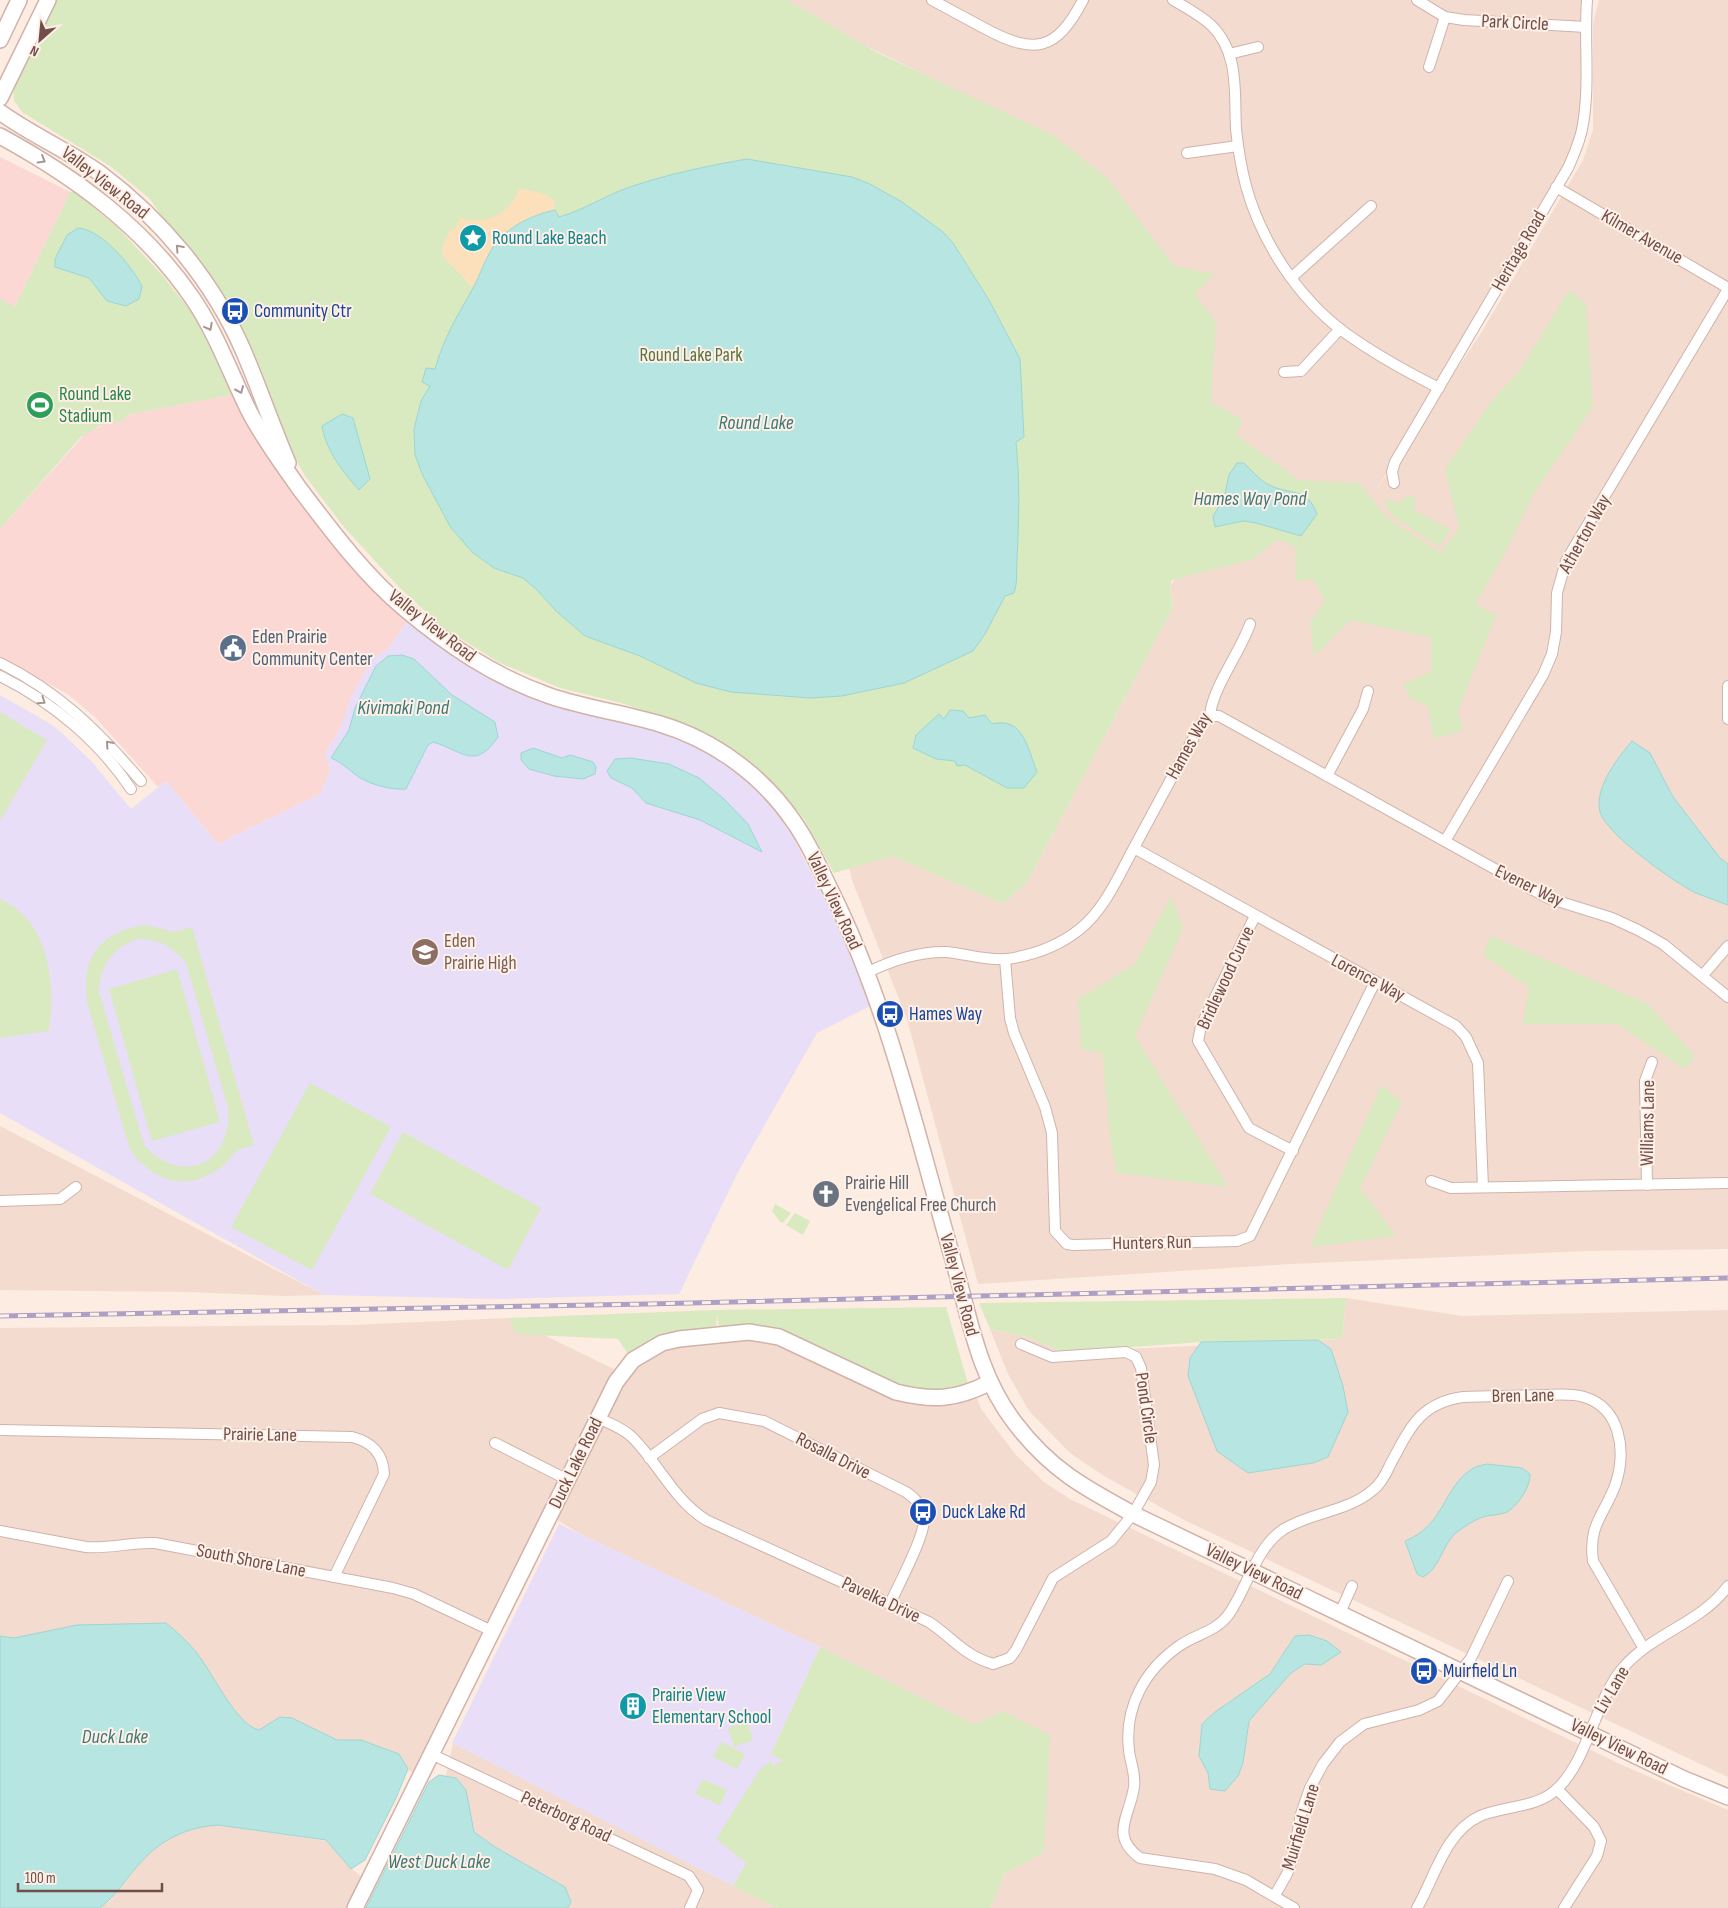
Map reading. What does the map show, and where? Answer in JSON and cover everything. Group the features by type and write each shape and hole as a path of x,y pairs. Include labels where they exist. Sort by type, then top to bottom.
{"street":[{"path":"0,40 19,0"},
{"path":"0,98 48,0"},
{"path":"932,0 1002,38 1015,44 1029,46 1042,44 1055,38 1074,18 1084,0"},
{"path":"1174,0 1197,14 1213,27 1229,54 1235,78 1238,146 1246,187 1268,240 1292,277 1320,311 1340,328 1439,388"},
{"name":"Park Circle","path":"1416,0 1445,17 1464,20 1586,27"},
{"name":"Heritage Road","path":"1394,483 1392,472 1395,462 1556,187 1577,147 1583,126 1586,104 1587,0"},
{"path":"1429,67 1445,17"},
{"path":"1229,54 1258,47"},
{"name":"Valley View Road","path":"0,112 76,156 101,175 142,209 184,253 208,287 242,348 298,486"},
{"name":"Valley View Road","path":"0,136 56,168 92,193 128,223 162,259 199,308 271,450 323,521 386,592 453,647 489,669 547,695 585,707 662,724 685,733 723,753 772,794 800,832 842,913 868,972 887,1026 975,1343 989,1383 1014,1422 1056,1468 1086,1490 1133,1514 1684,1779 1728,1797"},
{"path":"1187,153 1238,146"},
{"name":"Kilmer Avenue","path":"1556,187 1728,288"},
{"path":"1292,277 1371,206"},
{"name":"Atherton Way","path":"1445,841 1543,675 1552,654 1556,632 1557,593 1566,561 1728,288"},
{"path":"1284,372 1301,371 1340,328"},
{"name":"Hames Way","path":"868,972 898,959 927,953 948,952 987,959 1006,959 1048,948 1081,928 1108,895 1203,721 1210,716 1211,704 1244,642 1250,624"},
{"path":"0,663 51,692 81,716 141,781"},
{"path":"0,676 36,696 81,732 102,753 131,789"},
{"path":"1728,686 1728,719"},
{"path":"1327,776 1364,709 1368,691"},
{"name":"Evener Way","path":"1210,716 1219,716 1548,898 1612,918 1664,944 1728,997"},
{"name":"Lorence Way","path":"1134,848 1375,982 1444,1018 1466,1037 1473,1050 1479,1078 1483,1187"},
{"name":"Bridlewood Curve","path":"1255,916 1201,1026 1198,1040 1249,1128 1293,1151"},
{"path":"1703,975 1728,946"},
{"name":"Hunters Run","path":"1006,959 1010,1018 1014,1033 1044,1107 1052,1134 1055,1231 1067,1244 1073,1245 1244,1240 1254,1228 1375,982"},
{"name":"Williams Lane","path":"1647,1185 1645,1082 1652,1062"},
{"path":"1431,1181 1451,1188 1728,1183"},
{"path":"0,1201 60,1198 76,1187"},
{"name":"Duck Lake Road","path":"355,1908 494,1632 616,1382 633,1360 662,1343 700,1336 750,1332 779,1337 896,1392 911,1396 932,1399 951,1398 989,1383"},
{"name":"Pond Circle","path":"1021,1344 1052,1357 1126,1352 1136,1357 1141,1368 1154,1465 1151,1482 1133,1514"},
{"name":"Bren Lane","path":"1294,1908 1275,1895 1246,1880 1215,1869 1140,1858 1125,1843 1123,1831 1135,1783 1129,1750 1129,1729 1139,1689 1150,1672 1165,1656 1182,1644 1211,1631 1221,1623 1271,1540 1283,1530 1348,1506 1375,1488 1416,1419 1432,1406 1447,1399 1463,1397 1570,1394 1583,1396 1595,1401 1609,1413 1619,1431 1619,1471 1593,1532 1591,1546 1594,1561 1643,1647"},
{"name":"Rosalla Drive","path":"649,1458 710,1415 728,1414 757,1419 906,1492 927,1511 924,1527 890,1604"},
{"name":"Pavelka Drive","path":"598,1418 630,1436 677,1496 690,1510 706,1520 929,1622 967,1653 993,1664 1010,1658 1016,1650 1053,1578 1111,1541 1133,1514"},
{"name":"Prairie Lane","path":"0,1430 352,1437 362,1439 379,1453 384,1463 384,1474 334,1577"},
{"path":"495,1443 568,1480"},
{"name":"South Shore Lane","path":"0,1531 98,1548 130,1543 155,1543 334,1577 414,1594 494,1632"},
{"name":"Muirfield Lane","path":"1275,1895 1287,1874 1293,1857 1301,1814 1310,1788 1323,1764 1340,1742 1364,1724 1419,1710 1438,1701 1471,1658 1508,1581"},
{"path":"1340,1613 1352,1586"},
{"name":"Liv Lane","path":"1417,1908 1456,1834 1480,1816 1542,1799 1558,1789 1590,1733 1620,1671 1643,1647 1663,1634 1691,1621 1719,1598 1728,1586"},
{"name":"Peterborg Road","path":"431,1754 689,1876 697,1886 696,1896 690,1908"},
{"path":"1558,1789 1594,1827 1601,1841 1597,1856 1564,1908"}],"shaded area":[{"path":"788,0 1592,0 1586,33 1584,122 1565,173 1375,492 1481,333 1583,160 1593,130 1593,24 1599,0 1728,0 1728,1249 1587,1251 1290,1264 978,1284 907,1019 853,883 849,868 893,856 1003,904 1028,881 1173,607 1170,587 1225,494 1021,122 864,45"},
{"path":"0,157 70,192 15,307 0,299"},
{"path":"236,394 408,620 390,647 372,659 341,726 325,754 331,770 320,794 218,844 166,781 158,787 96,718 69,695 0,657 0,529 86,433 126,415"},
{"name":"Eden Prairie High","path":"408,620 543,701 580,713 652,729 682,739 718,758 744,777 770,804 792,835 856,967 870,1006 817,1033 738,1172 679,1294 499,1299 324,1295 0,1113 0,695 49,723 62,733 92,762 131,809 166,781 218,844 320,794 330,770 325,754 341,726 350,699 372,659 390,647"},
{"path":"0,1126 324,1295 285,1296 187,1292 0,1290"},
{"path":"1346,1298 1462,1316 1728,1310 1728,1777 1186,1521 1104,1476 1070,1453 1029,1411 1008,1374 990,1329 1027,1337 1064,1352 1342,1339"},
{"path":"509,1318 622,1373 663,1343 763,1335 883,1386 974,1390 981,1409 1016,1455 1044,1482 1070,1499 1624,1766 1728,1810 1728,1908 991,1908 1004,1874 1044,1852 1003,1711 974,1724 820,1647 580,1534 551,1516 420,1777 394,1762 261,1737 0,1644 0,1328 352,1325"},
{"path":"559,1524 820,1647 771,1754 784,1761 746,1863 733,1886 452,1743"},
{"path":"453,1743 777,1908 568,1908 571,1902 474,1832 456,1778 446,1776"},
{"path":"218,1825 326,1841 351,1868 368,1882 355,1908 100,1908 110,1901 142,1861 157,1846 171,1837 204,1826"}],"green space":[{"name":"Round Lake Park","path":"55,0 788,0 876,52 1053,135 1108,179 1174,266 1214,274 1195,294 1216,322 1211,402 1243,420 1236,435 1299,480 1359,483 1387,518 1441,553 1459,528 1445,469 1490,403 1520,370 1569,290 1586,304 1593,407 1534,493 1503,557 1475,604 1496,615 1458,710 1463,731 1433,739 1428,707 1409,697 1403,684 1431,672 1431,637 1350,620 1314,656 1310,622 1325,600 1313,579 1296,581 1295,547 1278,539 1253,559 1172,580 1170,587 1173,607 1028,881 1003,904 893,856 834,873 804,819 780,790 752,764 716,740 679,723 625,704 560,688 500,663 442,627 398,586 344,527 305,476 169,227 150,199 110,166 22,112 14,101 13,88"},
{"path":"70,192 75,192 116,226 162,275 201,324 236,394 126,415 125,420 99,426 80,438 0,529 0,299 15,307"},
{"path":"1409,494 1416,499 1414,510 1450,529 1440,547 1392,516 1383,499 1400,503"},
{"path":"0,712 47,740 0,821"},
{"path":"1171,896 1183,928 1135,1036 1228,1187 1117,1173 1111,1145 1102,1053 1081,1049 1078,999 1135,964"},
{"path":"0,899 16,909 29,922 39,938 46,955 51,994 49,1031 0,1038"},
{"path":"146,925 174,932 192,927 254,1145 238,1151 225,1164 207,1176 194,1180 170,1180 160,1176 139,1161 130,1150 87,1002 87,972 97,949 117,933","holes":["137,939 145,939 165,945 176,952 186,963 228,1108 227,1127 222,1143 213,1155 202,1163 188,1167 173,1165 158,1158 144,1145 99,992 105,966 114,953 128,943"]},
{"path":"1491,936 1648,1004 1695,1056 1685,1069 1617,1024 1523,1024 1529,987 1483,955"},
{"path":"177,969 220,1122 152,1141 109,989"},
{"path":"310,1083 391,1127 312,1270 231,1227"},
{"path":"1381,1085 1402,1102 1360,1188 1396,1236 1310,1247"},
{"path":"403,1132 541,1208 508,1270 370,1194"},
{"path":"775,1204 791,1213 783,1223 780,1222 772,1211"},
{"path":"795,1213 810,1221 803,1235 786,1225"},
{"path":"1346,1298 1342,1339 1201,1342 1064,1352 1027,1337 990,1329 979,1303"},
{"path":"946,1307 968,1384 935,1394 887,1382 784,1333 719,1327 717,1314 716,1328 659,1337 628,1354 618,1339 516,1334 509,1318 716,1310"},
{"path":"820,1647 974,1724 1003,1711 1050,1735 1044,1852 1004,1874 991,1908 777,1908 733,1886 746,1863 716,1839 759,1771 771,1760 773,1766 783,1761 771,1754"},
{"path":"747,1721 753,1740 734,1747 728,1728"},
{"path":"721,1742 745,1754 737,1769 713,1757"},
{"path":"703,1779 727,1790 720,1805 695,1794"}],"sand":[{"name":"Round Lake Beach","path":"519,188 541,193 556,201 554,204 555,210 524,220 503,237 487,259 474,288 466,282 445,258 442,250 446,237 451,228 454,230 461,218 471,220 489,219 504,211 515,197"}],"water":[{"name":"Round Lake","path":"747,159 852,177 870,184 902,202 943,232 953,243 989,300 1020,359 1024,437 1016,442 1019,515 1014,593 1005,596 985,634 973,651 904,683 842,696 810,698 731,692 696,683 640,656 585,636 555,610 523,578 494,568 472,552 451,528 423,476 415,455 414,429 421,401 430,386 422,382 426,368 435,369 451,328 485,261 502,236 518,224 536,215 555,210 559,217 644,182 717,164"},
{"path":"78,228 97,235 115,250 131,268 142,286 139,299 126,306 107,301 89,278 55,267 55,259 67,235"},
{"path":"342,414 353,418 370,479 359,490 341,468 331,452 324,435 322,426"},
{"name":"Hames Way Pond","path":"1237,463 1244,463 1267,484 1303,495 1308,499 1317,514 1301,536 1243,521 1215,527 1213,516 1224,498 1229,475"},
{"name":"Kivimaki Pond","path":"402,655 414,659 452,695 495,722 498,737 490,747 475,756 468,756 433,742 428,745 406,789 395,789 364,780 331,758 349,730 355,708 376,666 388,656"},
{"path":"950,710 963,711 969,718 985,715 992,724 1002,723 1011,725 1023,736 1037,772 1024,788 1007,788 965,765 957,766 955,761 936,759 913,748 916,735 939,714 944,719"},
{"path":"1632,741 1650,753 1673,797 1720,858 1728,864 1728,905 1686,888 1627,845 1605,821 1600,812 1600,793 1620,756"},
{"path":"533,748 562,758 570,755 593,762 596,767 595,774 583,779 554,776 529,769 521,760 521,753"},
{"path":"631,758 669,764 699,778 724,799 748,824 762,852 700,820 646,803 632,788 611,778 607,771 615,759"},
{"path":"1318,1340 1331,1349 1343,1386 1348,1412 1328,1457 1313,1463 1248,1473 1217,1451 1188,1376 1190,1358 1201,1342"},
{"path":"1487,1464 1522,1468 1530,1474 1529,1484 1524,1494 1507,1512 1480,1518 1457,1532 1429,1573 1423,1577 1417,1574 1405,1541 1428,1526 1462,1477 1474,1468"},
{"name":"Duck Lake","path":"166,1623 196,1652 233,1709 250,1726 259,1730 280,1717 292,1718 337,1740 361,1740 399,1754 408,1769 396,1798 365,1860 351,1869 326,1840 218,1825 207,1826 176,1835 158,1846 100,1908 0,1908 0,1636 14,1638 77,1625"},
{"path":"1309,1635 1327,1641 1341,1652 1321,1665 1305,1664 1291,1673 1249,1721 1243,1763 1238,1776 1225,1791 1210,1789 1208,1773 1199,1756 1202,1724 1215,1712 1270,1674 1295,1636"},
{"name":"West Duck Lake","path":"439,1775 456,1778 466,1790 474,1832 495,1847 565,1887 571,1902 568,1908 366,1908 429,1782"}],"railway":[{"path":"0,1316 648,1304 1728,1278"}],"place":[{"name":"Round Lake Beach","path":"473,238"},
{"name":"Community Ctr","path":"235,311"},
{"name":"Round Lake Stadium","path":"40,405"},
{"name":"Eden Prairie Community Center","path":"233,648"},
{"name":"Eden Prairie High","path":"425,952"},
{"name":"Hames Way","path":"890,1014"},
{"name":"Prairie Hill Evengelical Free Church","path":"826,1194"},
{"name":"Duck Lake Rd","path":"923,1512"},
{"name":"Muirfield Ln","path":"1424,1671"},
{"name":"Prairie View Elementary School","path":"633,1706"}]}
